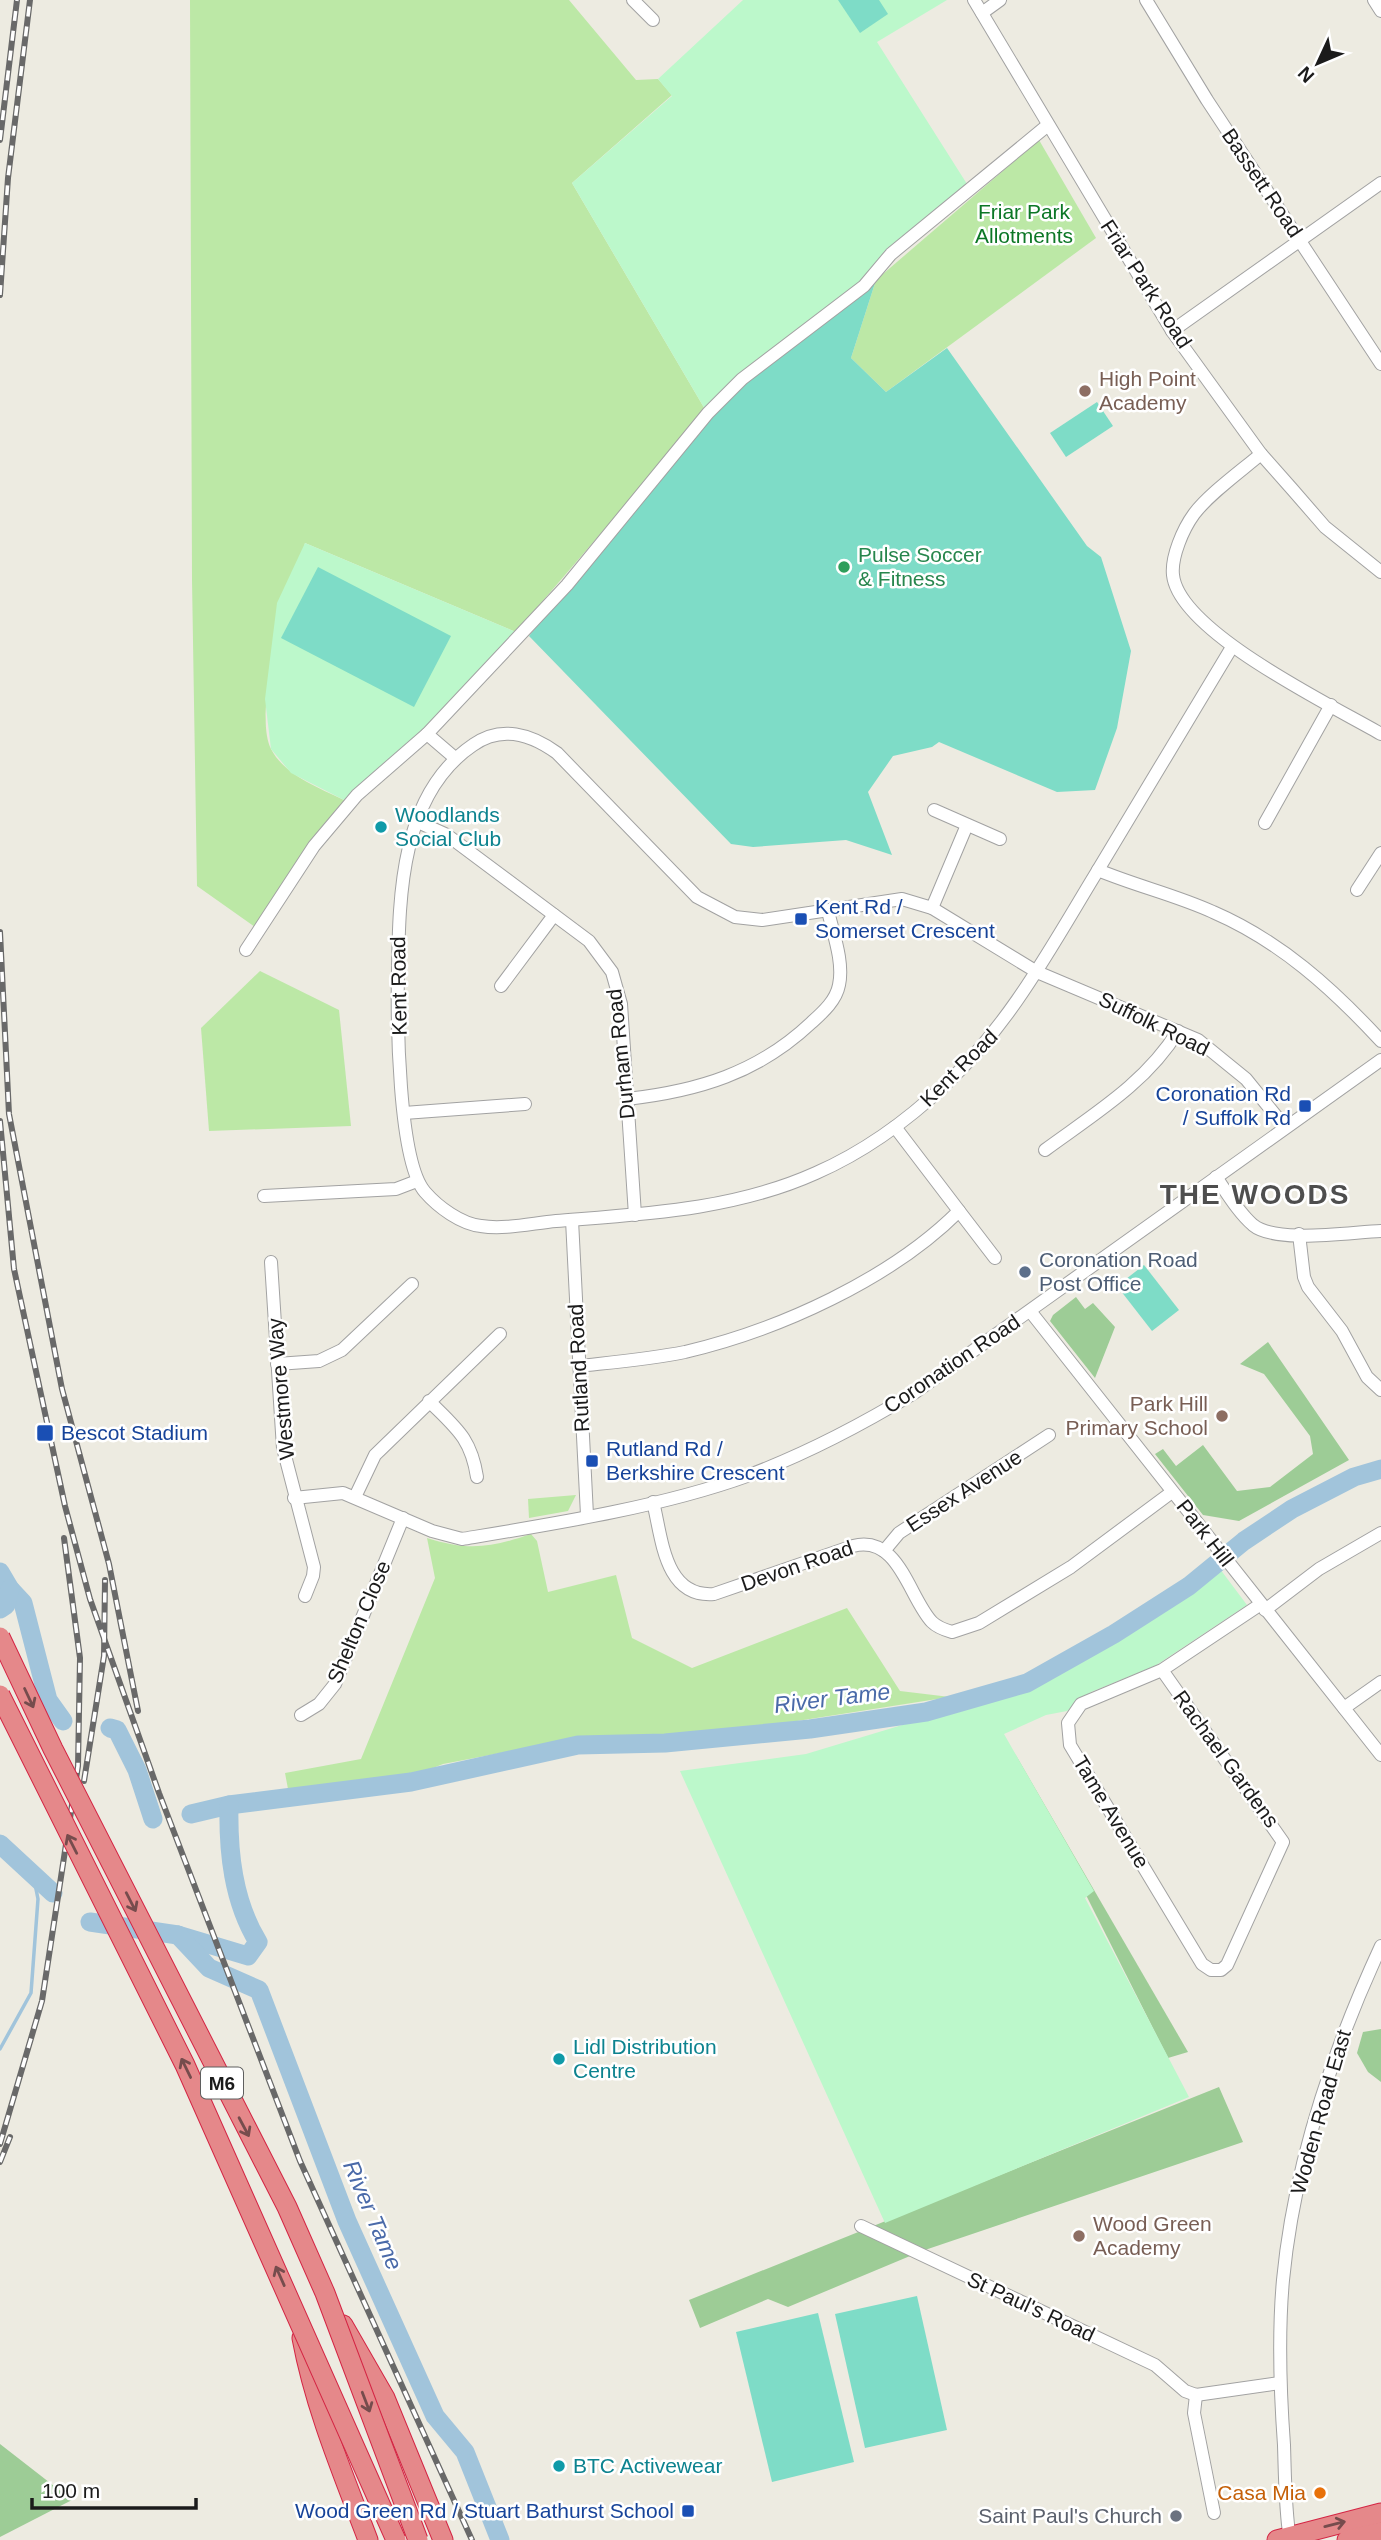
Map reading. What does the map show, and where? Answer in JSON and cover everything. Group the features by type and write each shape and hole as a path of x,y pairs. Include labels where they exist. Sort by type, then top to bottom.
{"highway":[{"name":"M6","path":"0,1637 53,1749 287,2207 325,2293 418,2540"},
{"name":"M6","path":"0,1695 185,2065 396,2540"},
{"path":"325,2293 385,2398 443,2540"},
{"path":"298,2318 308,2370 324,2425 368,2540"},
{"path":"1285,2539 1381,2513"},
{"path":"1347,2540 1381,2532"}],"street":[{"path":"633,0 653,20"},
{"name":"Friar Park Road","path":"974,0 1172,331 1261,454 1325,527 1350,550 1381,572"},
{"path":"982,13 1000,0"},
{"name":"Bassett Road","path":"1146,0 1381,364"},
{"path":"1374,0 1381,11"},
{"path":"246,950 314,846 357,796 427,734 567,585 708,413 742,379 864,286 891,254 1048,125"},
{"path":"1172,331 1381,183"},
{"path":"1261,454 1194,514 1175,558 1172,576 1186,605 1201,622 1232,647 1381,734"},
{"name":"Kent Road","path":"1037,972 932,908 902,899 762,920 735,917 712,908 697,897 568,763 548,746 528,736 499,733 484,737 455,758 429,791 403,875 398,913 397,994 404,1113 411,1162 417,1181 434,1201 482,1227 635,1215 722,1203 786,1186 853,1155 895,1127 946,1084 987,1043 1037,972 1232,647"},
{"path":"1265,823 1331,705"},
{"path":"427,734 455,758"},
{"path":"934,810 1000,839"},
{"name":"Durham Road","path":"418,822 447,835 589,941 612,972 621,1004 635,1215"},
{"path":"932,908 967,825"},
{"path":"1357,890 1381,853"},
{"path":"1098,870 1215,912 1284,950 1356,1013 1381,1041"},
{"path":"627,1099 662,1095 727,1079 773,1056 804,1030 830,1004 839,984 839,962 828,911"},
{"path":"501,986 554,915"},
{"name":"Suffolk Road","path":"1037,972 1198,1040 1232,1066 1285,1127"},
{"path":"1045,1150 1135,1084 1163,1056 1178,1031"},
{"name":"Coronation Road","path":"294,1498 333,1492 355,1497 444,1535 461,1539 653,1502 746,1476 867,1421 932,1381 1380,1061"},
{"path":"404,1113 525,1104"},
{"path":"895,1127 995,1258"},
{"path":"1216,1177 1253,1225 1274,1234 1381,1231"},
{"path":"264,1196 396,1189 417,1181"},
{"path":"579,1366 687,1351 780,1321 886,1267 931,1237 959,1211"},
{"name":"Rutland Road","path":"572,1220 587,1515"},
{"path":"1299,1234 1304,1277 1308,1287 1342,1331 1367,1377 1381,1390"},
{"name":"Westmore Way","path":"271,1262 284,1448 294,1498 314,1567 305,1595"},
{"path":"277,1364 328,1359 342,1350 412,1284"},
{"name":"Park Hill","path":"1030,1311 1381,1755"},
{"path":"355,1497 375,1455 500,1334"},
{"path":"429,1401 467,1439 474,1454 477,1477"},
{"name":"Essex Avenue","path":"884,1551 898,1533 1049,1435"},
{"name":"Devon Road","path":"653,1502 671,1573 686,1588 699,1594 724,1591 861,1544 884,1551 903,1572 934,1624 952,1632 962,1631 1071,1567 1172,1492"},
{"name":"Shelton Close","path":"301,1715 319,1704 335,1684 403,1518"},
{"name":"Tame Avenue","path":"1227,1965 1221,1970 1211,1970 1202,1964 1070,1745 1068,1734 1071,1714 1081,1704 1162,1670 1319,1569 1381,1533"},
{"name":"Rachael Gardens","path":"1162,1670 1283,1842 1227,1965"},
{"path":"1344,1708 1381,1682"},
{"name":"Woden Road East","path":"1285,2539 1280,2384 1283,2279 1301,2171 1344,2029 1381,1946"},
{"name":"St Paul's Road","path":"861,2226 1155,2365 1185,2390 1196,2395"},
{"path":"1214,2513 1194,2413 1196,2395 1280,2384"}],"green space":[{"path":"190,0 569,0 636,80 658,79 672,95 572,183 706,411 516,632 305,543 276,648 266,706 266,730 271,749 285,767 304,780 346,801 255,927 197,886 192,580"},
{"path":"743,0 947,0 877,42 967,184 860,283 706,411 572,183 672,96 658,79"},
{"name":"Friar Park Allotments","path":"1039,140 1096,238 886,392 851,358 876,280"},
{"path":"305,543 516,632 423,730 346,801 291,773 271,749 265,699 277,603"},
{"path":"260,971 339,1010 351,1126 209,1131 201,1028"},
{"path":"1076,1297 1085,1309 1093,1303 1115,1327 1095,1378 1050,1321 1053,1315"},
{"path":"1268,1342 1349,1460 1239,1521 1203,1515 1155,1454 1163,1449 1176,1466 1203,1445 1237,1491 1270,1487 1313,1454 1310,1436 1264,1374 1240,1364"},
{"path":"576,1495 568,1511 529,1518 528,1499"},
{"path":"531,1534 537,1541 548,1592 616,1575 632,1638 692,1668 847,1608 900,1691 950,1697 746,1729 564,1741 443,1764 418,1774 288,1789 285,1773 361,1759 435,1578 427,1538 455,1545 479,1546"},
{"path":"1220,1569 1247,1605 1155,1666 1091,1692 1067,1711 1046,1715 1004,1734 1094,1891 1085,1898 1189,2097 885,2223 680,1771 806,1754 1005,1694 1090,1653 1201,1585"},
{"path":"1014,1752 1188,2052 1168,2058"},
{"path":"1381,2029 1381,2082 1368,2072 1357,2053 1363,2032"},
{"path":"1219,2087 1243,2142 922,2251 788,2307 768,2299 700,2328 689,2300"},
{"path":"0,2444 72,2500 0,2537"}],"shaded area":[{"path":"838,0 879,0 888,14 860,33"},
{"name":"Pulse Soccer & Fitness","path":"876,280 851,358 886,392 947,348 1087,546 1101,557 1131,651 1117,728 1095,790 1057,792 939,742 932,747 893,756 868,792 892,855 846,840 753,847 731,844 529,636 710,413 745,380"},
{"path":"1097,402 1113,426 1066,457 1050,433"},
{"path":"318,567 451,636 414,707 281,638"},
{"path":"1144,1265 1179,1310 1152,1331 1117,1286"},
{"path":"917,2296 947,2430 865,2448 835,2314"},
{"path":"818,2313 854,2462 772,2482 736,2332"}],"waterway":[{"name":"River Tame","path":"191,1814 229,1805 411,1782 578,1745 665,1743 810,1729 926,1712 1027,1683 1114,1634 1189,1586 1244,1541 1292,1509 1354,1477 1381,1469"},
{"name":"River Tame","path":"0,1572 23,1603 48,1700 63,1721"},
{"name":"River Tame","path":"0,1609 6,1605 10,1589"},
{"name":"River Tame","path":"110,1728 117,1730 137,1770 153,1819"},
{"name":"River Tame","path":"90,1922 178,1935 248,1956 258,1942 243,1910 234,1876 229,1805"},
{"name":"River Tame","path":"0,1844 53,1893"},
{"path":"0,2049 31,1993 38,1899 33,1874"},
{"name":"River Tame","path":"178,1935 209,1968 259,1990 347,2221 435,2416 465,2452 500,2540"}],"railway":[{"path":"0,140 17,0"},
{"path":"0,295 8,178 30,0"},
{"path":"0,932 9,1114 62,1389 109,1564 138,1711"},
{"path":"0,1121 14,1269 65,1506 90,1599 159,1793 300,2161 472,2540"},
{"path":"0,2144 42,2001 78,1766 80,1658 64,1538"},
{"path":"84,1781 104,1656 105,1580"},
{"path":"0,2162 10,2137"}],"place":[{"name":"High Point Academy","path":"1085,391"},
{"name":"Pulse Soccer & Fitness","path":"844,567"},
{"name":"Woodlands Social Club","path":"381,827"},
{"name":"Kent Rd / Somerset Crescent","path":"801,919"},
{"name":"Coronation Rd / Suffolk Rd","path":"1305,1106"},
{"name":"Coronation Road Post Office","path":"1025,1272"},
{"name":"Park Hill Primary School","path":"1222,1416"},
{"name":"Bescot Stadium","path":"45,1433"},
{"name":"Rutland Rd / Berkshire Crescent","path":"592,1461"},
{"name":"Lidl Distribution Centre","path":"559,2059"},
{"name":"Wood Green Academy","path":"1079,2236"},
{"name":"BTC Activewear","path":"559,2466"},
{"name":"Casa Mia","path":"1320,2493"},
{"name":"Wood Green Rd / Stuart Bathurst School","path":"688,2511"},
{"name":"Saint Paul's Church","path":"1176,2516"}],"district":[{"name":"THE WOODS","path":"1255,1194"}]}
